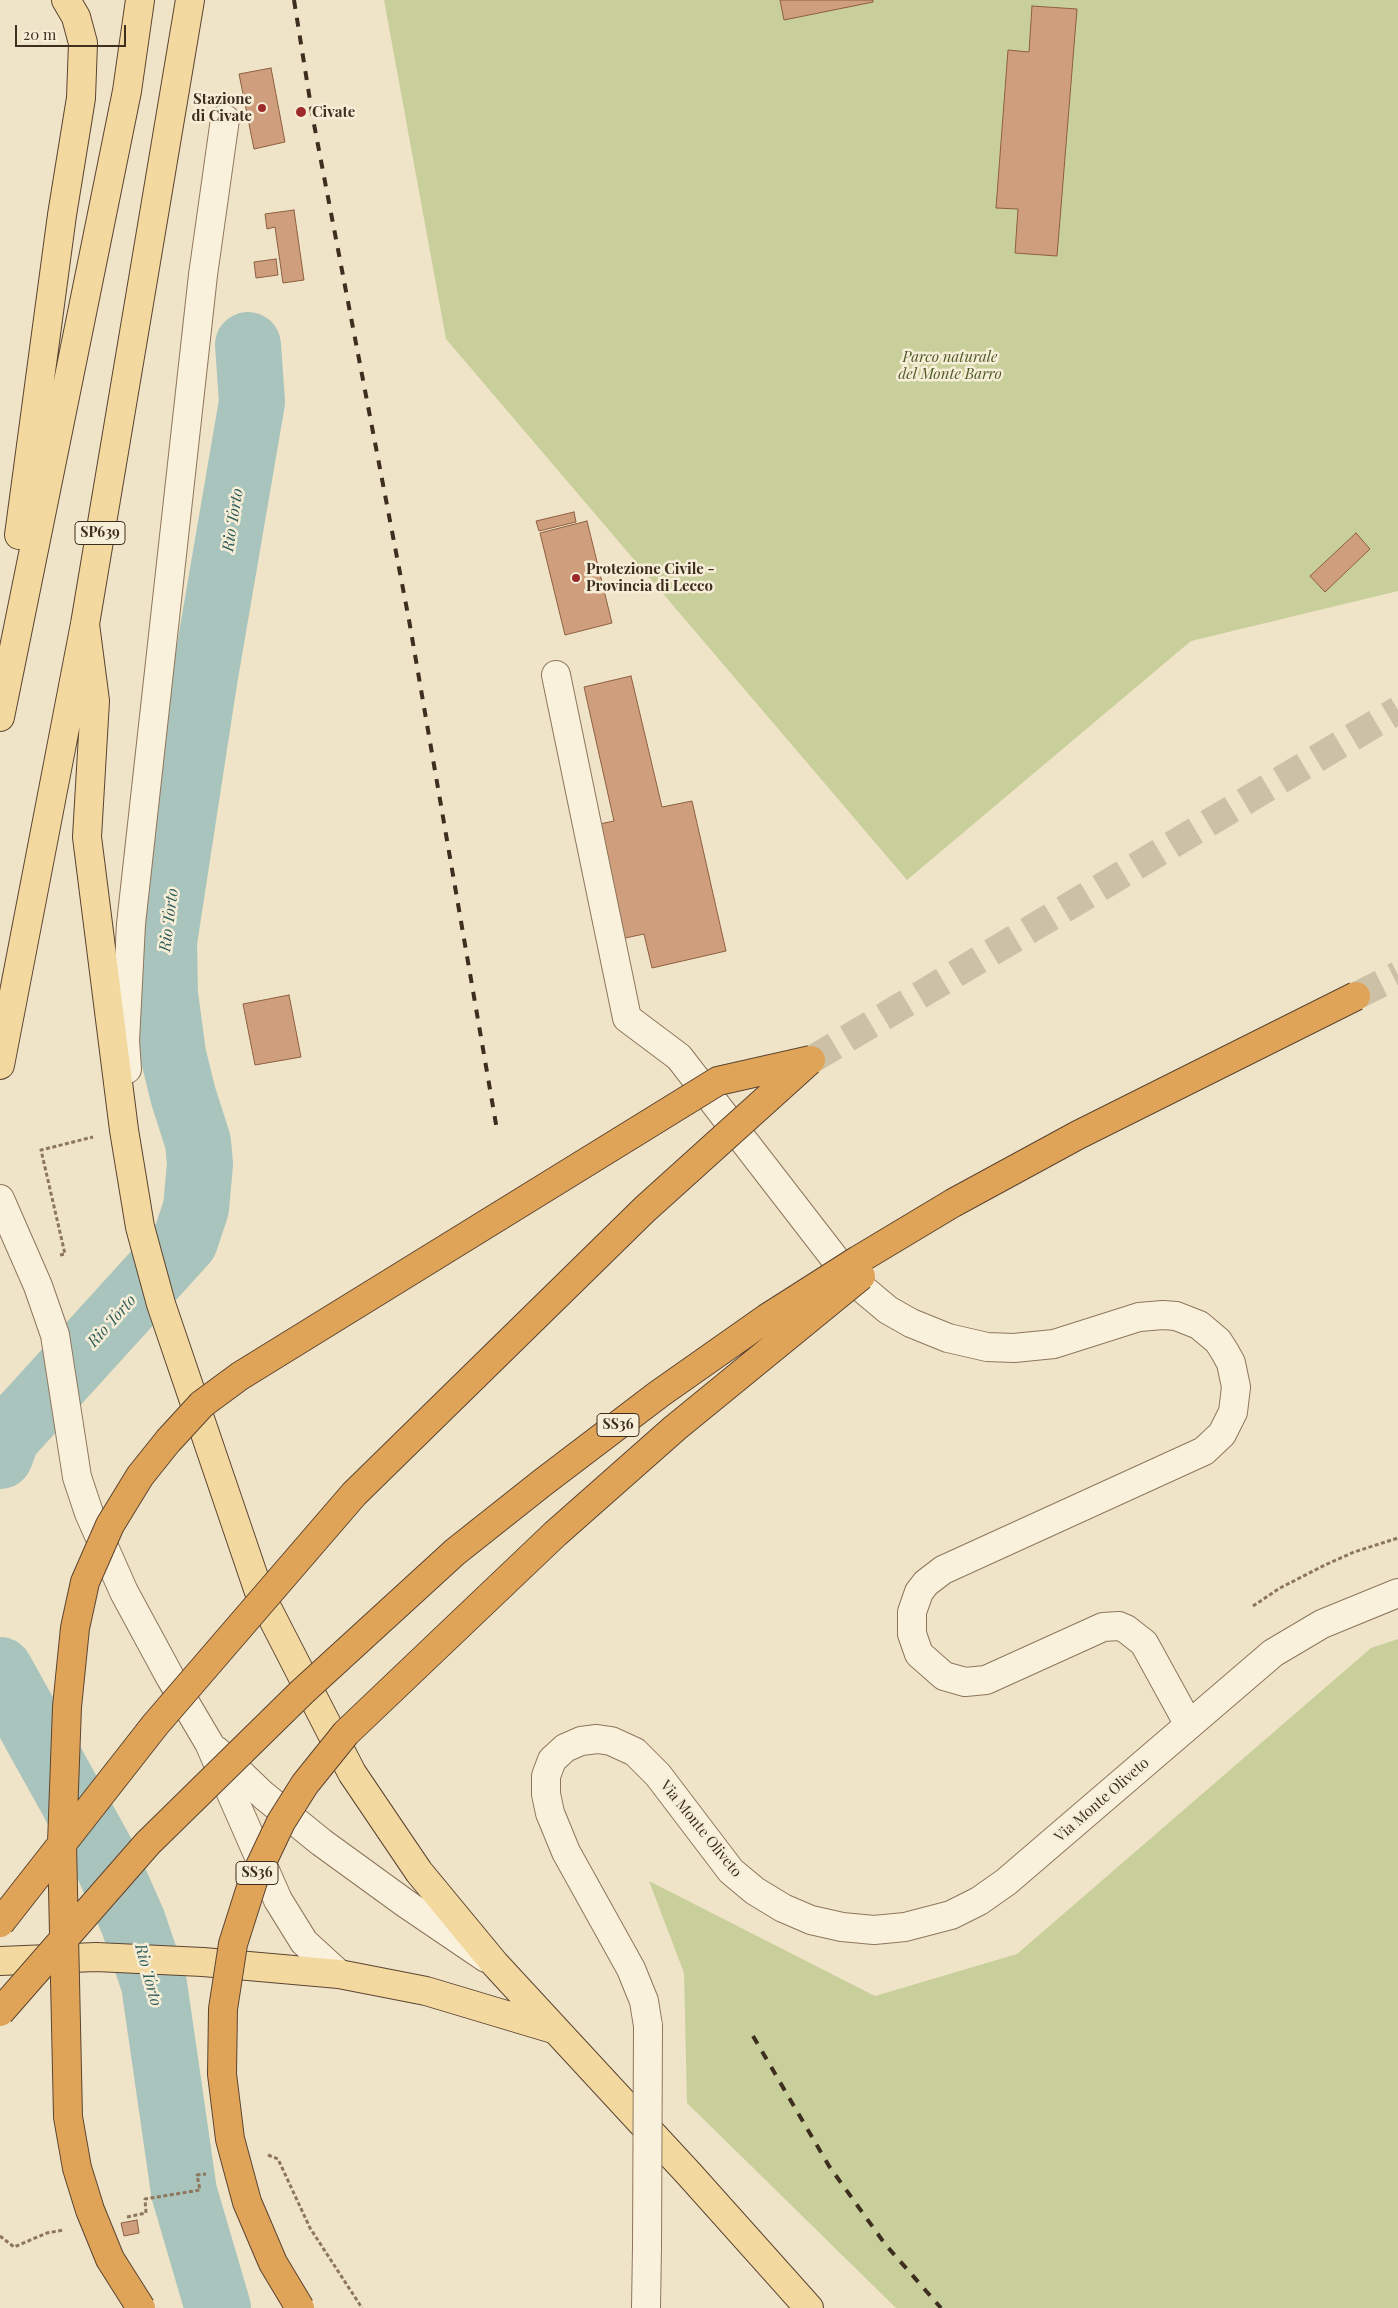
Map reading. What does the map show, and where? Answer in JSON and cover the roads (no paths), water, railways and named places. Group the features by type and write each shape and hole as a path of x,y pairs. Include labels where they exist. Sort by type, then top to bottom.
{"highway":[{"name":"SS36","path":"0,2012 148,1843 302,1692 456,1552 542,1483 659,1394 800,1297 953,1203 1086,1130 1356,996"},
{"path":"0,1923 155,1725 354,1494 645,1209 810,1060 718,1081 240,1376 202,1404 168,1441 140,1476 110,1525 97,1552 83,1592 74,1628 67,1707 62,1844 68,2117 77,2168 90,2210 110,2259 141,2308"},
{"name":"SS36","path":"300,2308 283,2282 264,2243 240,2182 226,2118 221,2052 226,1986 239,1922 262,1861 292,1803 346,1733 555,1534 675,1428 766,1352 953,1203"}],"main road":[{"path":"8,674 17,554 62,215 81,98 83,43 76,17 66,0"},
{"path":"0,717 128,91 140,0"},
{"name":"SP639","path":"0,1065 85,624 190,0"},
{"path":"85,624 95,701 87,837 124,1130 140,1227 161,1304 259,1592 352,1773 419,1872 495,1964 690,2175 809,2308"},
{"path":"0,1962 96,1957 203,1962 339,1974 426,1991 554,2029"},
{"path":"690,2175 828,2308"}],"street":[{"path":"124,1130 130,1112 125,1041 131,924 203,275 225,119"},
{"path":"556,675 627,1018 679,1057 857,1284 888,1310 911,1323 935,1334 968,1343 1014,1348 1048,1345 1064,1342 1138,1317 1163,1315 1176,1316 1199,1325 1218,1341 1225,1352 1234,1374 1235,1400 1233,1412 1222,1434 1204,1451 1193,1458 943,1570 934,1576 919,1592 912,1612 912,1634 919,1654 944,1676 965,1682 986,1680 1103,1627 1119,1626 1144,1643 1189,1725"},
{"path":"0,1199 44,1302 57,1343 65,1411 77,1476 89,1513 124,1592 162,1663 209,1742 278,1900 304,1942 339,1974"},
{"name":"Via Monte Oliveto","path":"646,2308 648,2026 644,2001 632,1969 566,1852 550,1813 546,1794 546,1776 552,1760 565,1748 581,1741 597,1739 624,1746 652,1768 721,1858 743,1882 782,1908 811,1920 842,1927 874,1930 905,1927 936,1920 979,1901 1006,1882 1273,1653 1339,1616 1398,1593"},
{"path":"209,1742 263,1795 321,1842 405,1903 495,1964"}],"waterway":[{"name":"Rio Torto","path":"0,1456 7,1437 185,1241 196,1208 200,1164 198,1142 183,1095 173,1054 165,994 164,942 204,682 252,402 248,345"},
{"name":"Rio Torto","path":"0,1670 105,1859 133,1922 154,1984 184,2192 218,2308"}],"tunnel":[{"path":"811,1060 1398,710"},
{"path":"1356,996 1398,975"}],"railway":[{"path":"294,0 313,119 409,620 497,1130"},
{"path":"753,2036 829,2166 885,2244 941,2308"}],"place":[{"name":"Stazione di Civate","path":"262,108"},
{"name":"Civate","path":"301,112"},
{"name":"Protezione Civile - Provincia di Lecco","path":"576,578"}],"park label":[{"name":"Parco naturale del Monte Barro","path":"950,366"}]}
